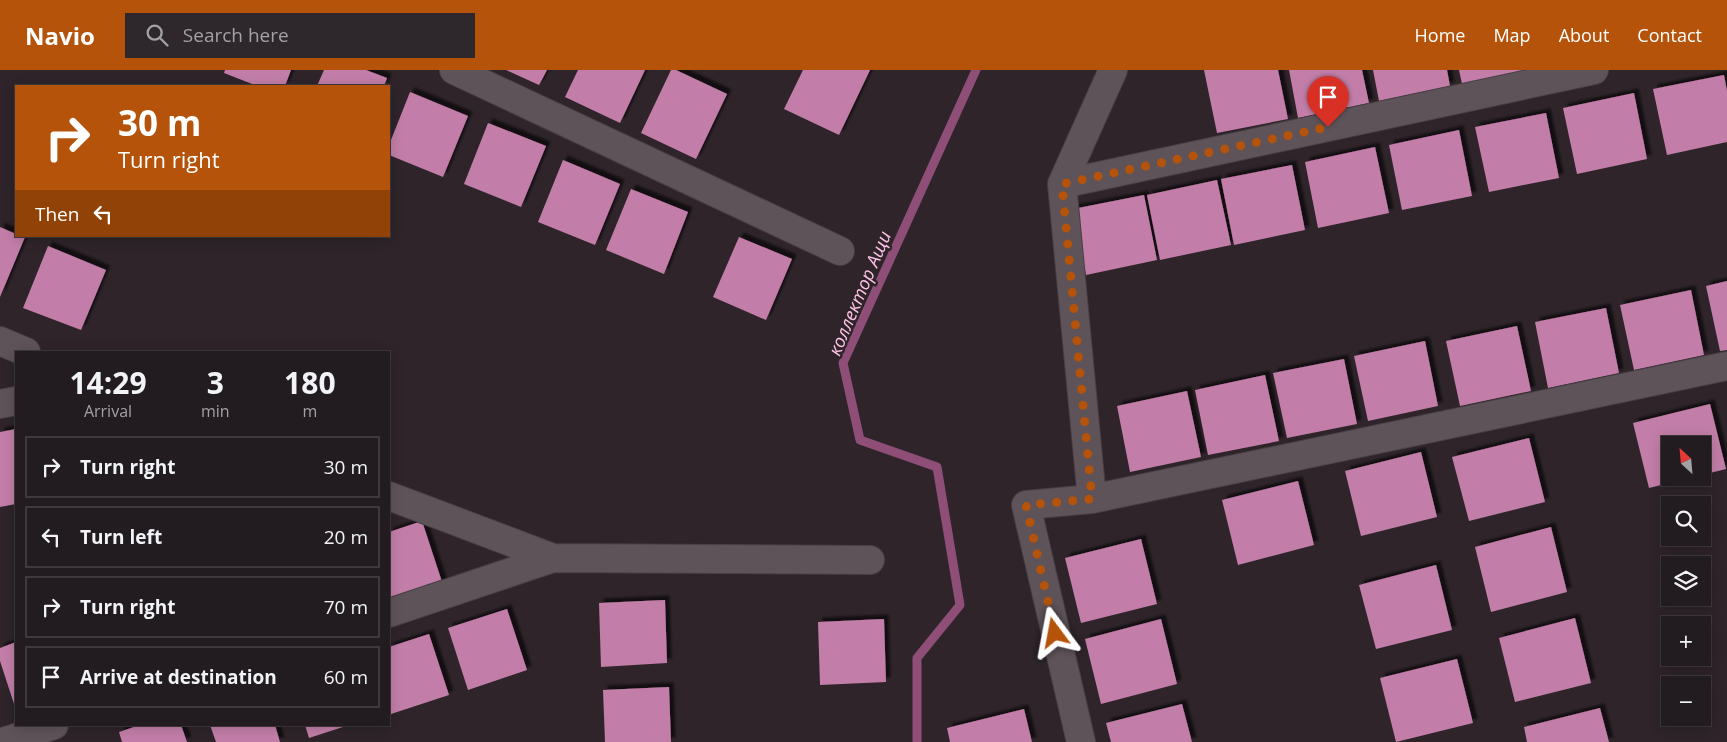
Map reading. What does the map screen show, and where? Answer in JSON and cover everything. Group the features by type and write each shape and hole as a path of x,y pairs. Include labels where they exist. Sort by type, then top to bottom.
{"street":[{"path":"454,70 840,251"},
{"path":"1092,499 1062,184 1113,70"},
{"path":"1062,184 1594,70"},
{"path":"0,341 24,351"},
{"path":"1081,742 1026,505 1092,499 1727,366"},
{"path":"0,404 15,401"},
{"path":"390,496 552,558"},
{"path":"390,613 552,558 870,560"},
{"path":"3,742 51,726"}],"building":[{"path":"225,70 291,70 285,85 254,85 224,73"},
{"path":"324,70 366,70 387,78 384,85 317,85"},
{"path":"506,70 547,70 539,85"},
{"path":"578,70 645,70 620,123 565,97"},
{"path":"671,70 676,70 727,94 696,159 641,133"},
{"path":"803,70 870,70 839,135 784,109"},
{"path":"1204,70 1278,70 1288,119 1217,133"},
{"path":"1289,70 1362,70 1369,103 1298,118"},
{"path":"1373,70 1447,70 1450,86 1379,101"},
{"path":"1459,70 1522,70 1522,71 1462,84"},
{"path":"1724,75 1727,91 1727,142 1667,155 1653,89"},
{"path":"410,92 468,116 443,177 390,155 390,142"},
{"path":"1634,93 1647,159 1577,174 1563,108"},
{"path":"1546,113 1559,178 1489,192 1475,127"},
{"path":"488,123 546,146 521,207 464,184"},
{"path":"1459,130 1472,196 1402,210 1389,145"},
{"path":"1375,147 1389,213 1318,228 1305,162"},
{"path":"563,160 620,184 595,245 538,222"},
{"path":"1292,165 1305,230 1234,245 1221,179"},
{"path":"1217,180 1231,245 1160,260 1147,195"},
{"path":"631,189 688,212 664,274 606,250"},
{"path":"1144,195 1157,260 1086,275 1073,209"},
{"path":"0,227 15,234 15,237 25,237 0,297"},
{"path":"739,237 792,259 766,320 713,297"},
{"path":"48,246 106,270 81,330 23,308"},
{"path":"1727,281 1727,350 1720,351 1706,286"},
{"path":"1691,290 1704,355 1634,370 1620,305"},
{"path":"1606,308 1619,373 1548,388 1535,322"},
{"path":"1517,326 1531,391 1460,406 1446,341"},
{"path":"1425,341 1438,406 1368,421 1354,356"},
{"path":"1344,359 1357,424 1287,438 1273,373"},
{"path":"1265,375 1279,441 1208,455 1195,390"},
{"path":"1187,391 1201,457 1130,472 1117,406"},
{"path":"1710,404 1726,469 1711,473 1711,436 1661,436 1661,485 1649,488 1633,423"},
{"path":"15,429 15,504 0,507 0,432"},
{"path":"1529,438 1545,502 1469,521 1452,457"},
{"path":"1421,452 1437,517 1361,536 1345,471"},
{"path":"1298,481 1314,545 1238,565 1222,500"},
{"path":"422,521 443,585 390,603 390,532"},
{"path":"1551,527 1567,592 1491,612 1475,547"},
{"path":"1141,539 1157,604 1081,623 1065,558"},
{"path":"1436,565 1452,630 1376,649 1359,585"},
{"path":"665,600 667,663 601,667 599,603"},
{"path":"507,609 527,670 468,690 448,628"},
{"path":"1575,618 1591,683 1515,702 1499,638"},
{"path":"884,619 886,682 820,685 818,622"},
{"path":"1161,619 1177,684 1101,704 1085,639"},
{"path":"429,634 449,695 391,714 390,647"},
{"path":"15,642 15,707 0,661 0,648"},
{"path":"1457,659 1473,723 1396,742 1380,678"},
{"path":"669,687 671,742 605,742 603,690"},
{"path":"1182,704 1192,742 1111,742 1106,723"},
{"path":"1600,708 1609,742 1527,742 1524,727"},
{"path":"1024,709 1032,742 950,742 947,728"},
{"path":"137,726 181,726 187,742 122,742 119,732"},
{"path":"210,726 275,726 280,742 216,742"},
{"path":"305,726 346,726 309,738"}],"waterway":[{"name":"коллектор Ащи","path":"917,742 917,658 960,605 937,467 860,440 843,363 976,70"}],"route":[{"path":"1055,633 1026,505 1092,499 1062,184 1328,127"}]}
